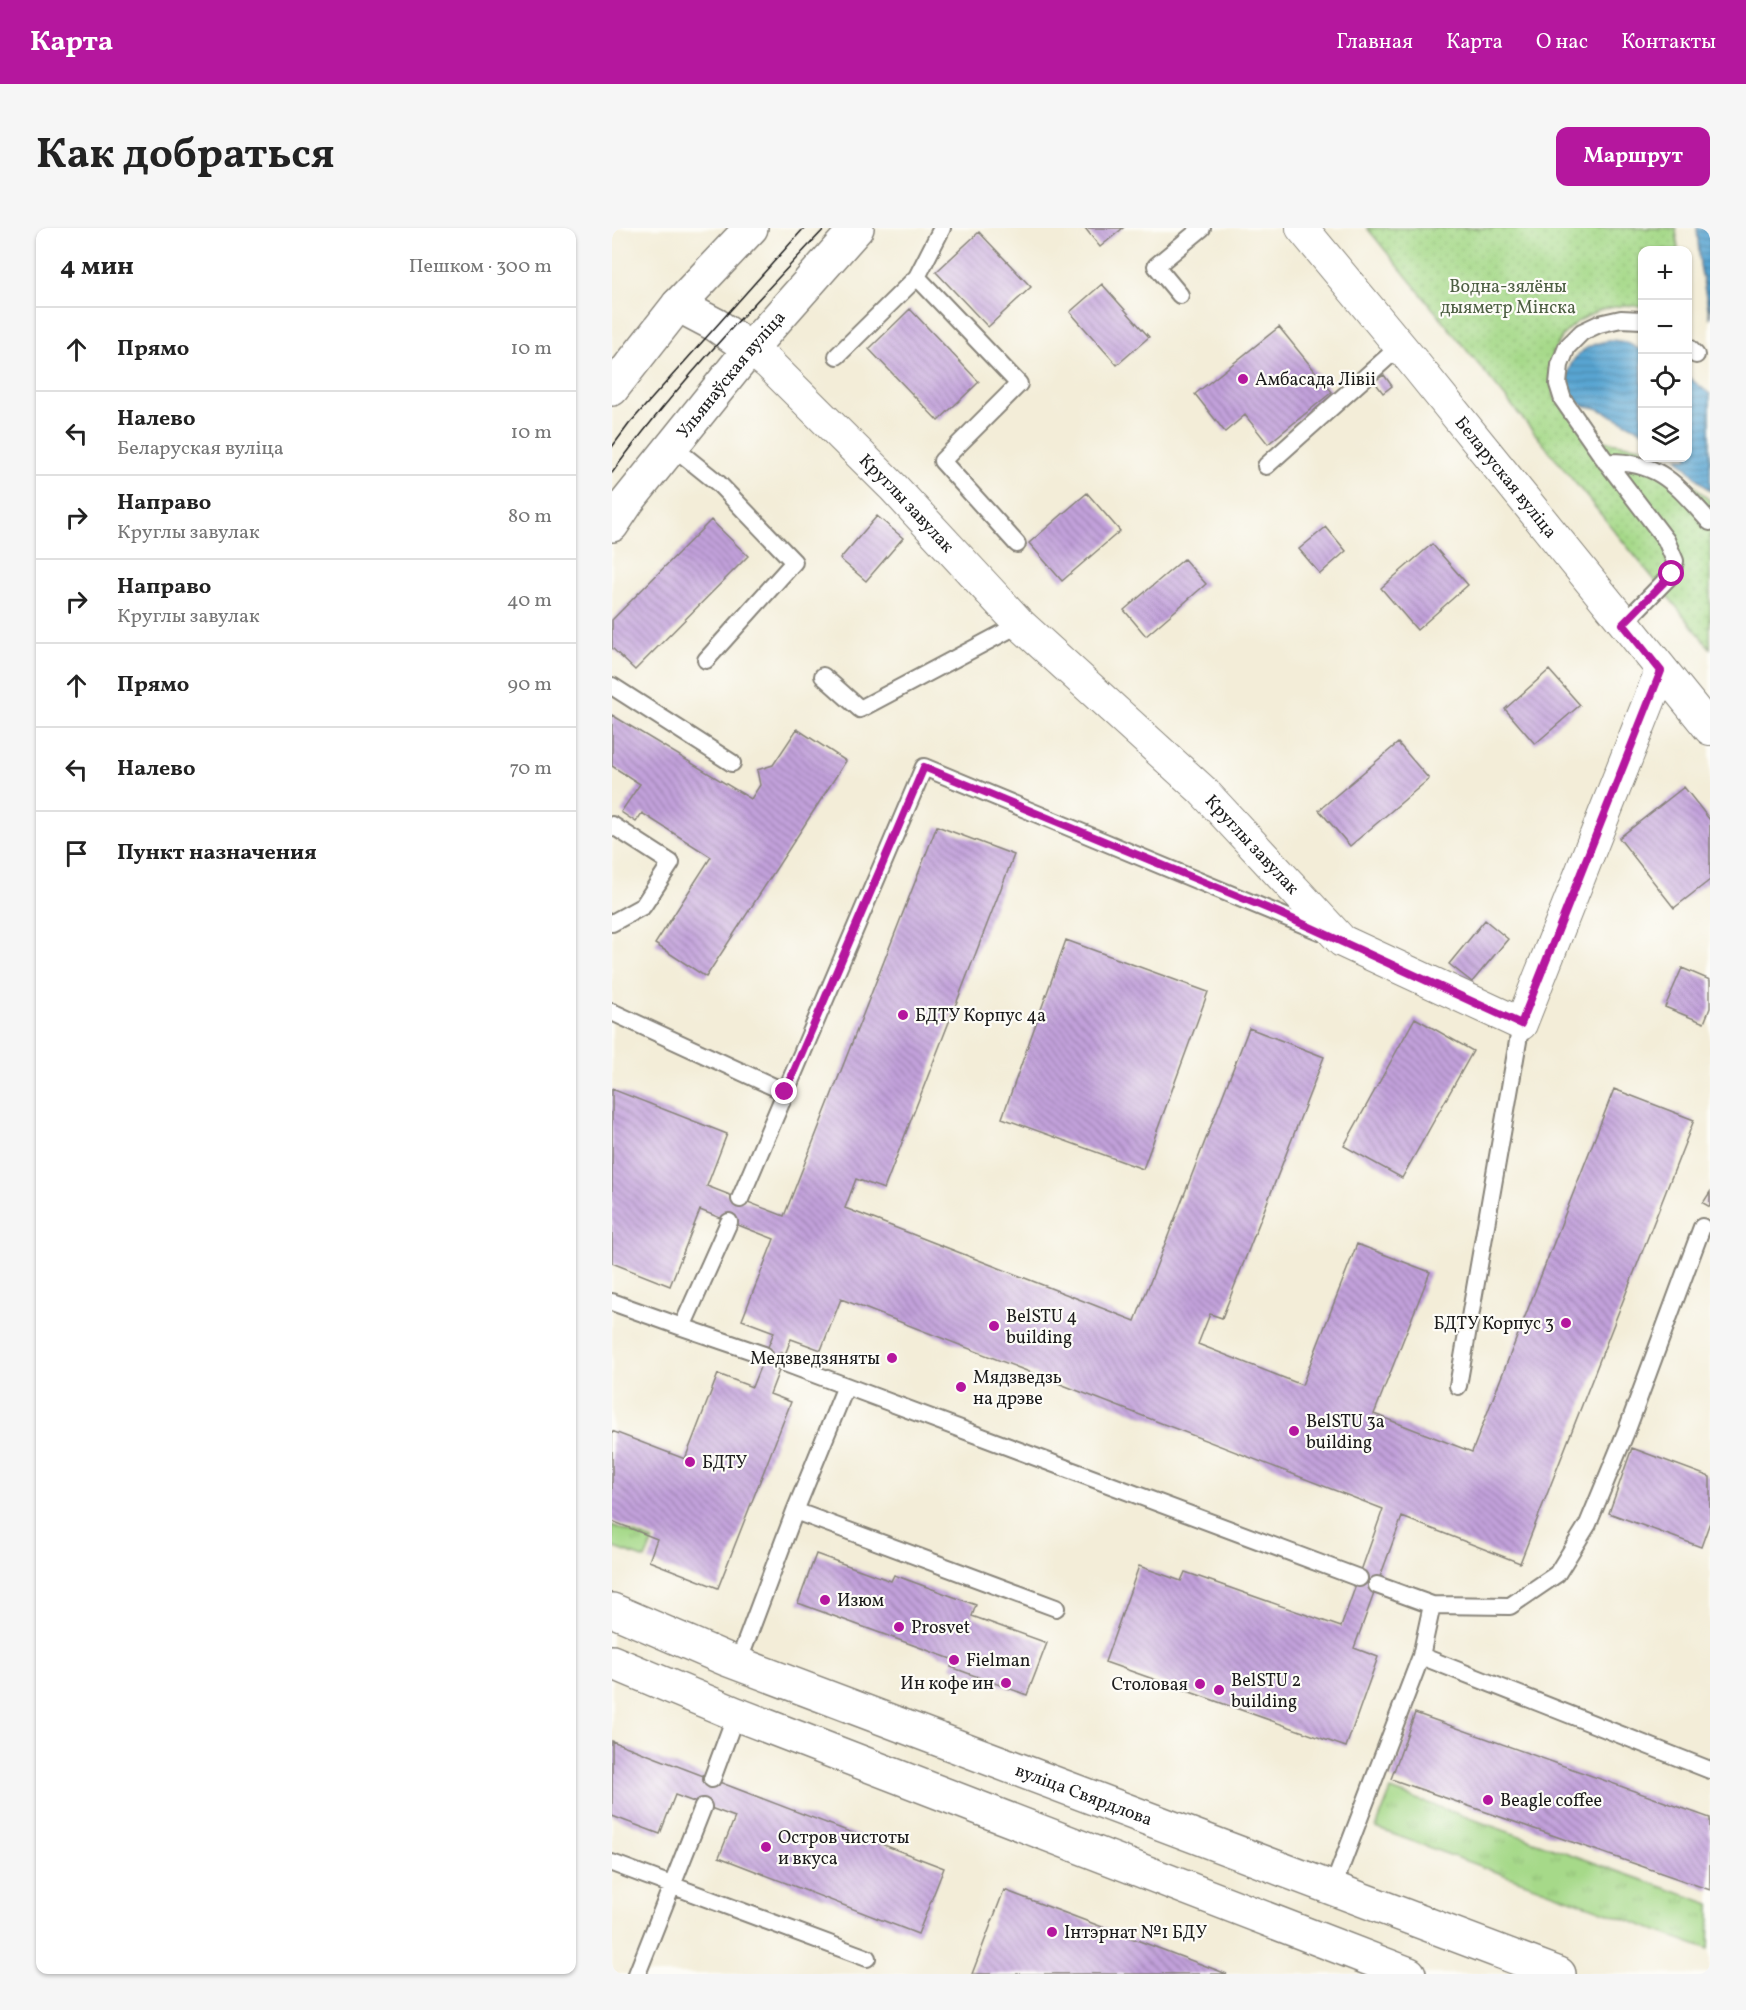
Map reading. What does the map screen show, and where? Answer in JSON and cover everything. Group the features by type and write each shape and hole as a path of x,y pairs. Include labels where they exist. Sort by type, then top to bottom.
{"main road":[{"path":"612,389 678,305 751,228"},
{"name":"Ульянаўская вуліца","path":"612,525 628,501 750,348 856,228"},
{"path":"678,305 716,325 750,348"},
{"name":"вуліца Свярдлова","path":"612,1610 738,1663 1559,1974"},
{"path":"612,1662 736,1714 1409,1974"}],"street":[{"name":"Беларуская вуліца","path":"1302,228 1710,729"},
{"name":"Круглы завулак","path":"750,348 894,488 1020,624 1202,789 1342,940 1521,1024"},
{"path":"1521,1024 1661,671"}],"lane":[{"path":"837,356 918,277 942,228"},
{"path":"1180,295 1156,267 1203,228"},
{"path":"918,277 1019,384 942,461 1017,544"},
{"path":"1623,624 1672,574 1675,561 1666,540 1606,462 1563,400 1558,384 1560,365 1566,347 1582,332 1599,324 1621,319 1638,320"},
{"path":"1266,466 1400,346"},
{"path":"672,446 718,483 794,562 706,660"},
{"path":"1606,462 1628,462 1646,466 1659,473 1676,486 1710,522"},
{"path":"822,676 860,708 1020,624"},
{"path":"612,686 732,764"},
{"path":"740,1199 924,767 1342,940"},
{"path":"612,825 671,863 643,906 612,923"},
{"path":"612,1012 785,1092"},
{"path":"1458,1386 1521,1024"},
{"path":"682,1327 729,1222"},
{"path":"1377,1585 1432,1605 1510,1606 1557,1574 1588,1524 1628,1427 1702,1227"},
{"path":"612,1302 764,1355"},
{"path":"782,1362 1359,1578"},
{"path":"738,1663 795,1511 846,1386"},
{"path":"795,1511 1056,1608"},
{"path":"1333,1887 1421,1656 1432,1605"},
{"path":"1421,1656 1710,1770"},
{"path":"712,1779 736,1714"},
{"path":"637,1974 703,1807"},
{"path":"612,1863 867,1958"}],"green space":[{"name":"Водна-зялёны дыяметр Мінска","path":"1367,228 1676,228 1678,246 1638,246 1638,307 1625,305 1599,310 1577,322 1562,336 1553,353 1550,374 1554,397 1597,440 1638,447 1638,462 1666,462 1678,470 1710,501 1710,648"},
{"path":"612,1525 653,1541 645,1559 612,1547"},
{"path":"1391,1790 1710,1904 1709,1950 1376,1828"}],"water":[{"path":"1697,228 1710,228 1710,318 1700,265"},
{"path":"1612,340 1626,342 1638,349 1638,429 1601,410 1583,405 1570,391 1568,373 1573,361 1581,352 1601,342"},
{"path":"1692,380 1710,394 1710,491 1681,462 1692,462"}],"building":[{"path":"1085,228 1123,228 1100,247"},
{"path":"979,232 1031,287 988,327 936,272"},
{"path":"1102,284 1149,337 1117,365 1070,312"},
{"path":"910,309 979,382 938,421 869,349"},
{"path":"1279,327 1332,392 1268,444 1245,415 1225,432 1195,394"},
{"path":"1384,375 1392,386 1383,393 1374,381"},
{"path":"1087,493 1120,531 1062,581 1029,543"},
{"path":"877,516 903,538 866,581 840,559"},
{"path":"711,520 748,556 635,670 612,648 612,620"},
{"path":"1326,527 1346,551 1320,574 1299,549"},
{"path":"1432,544 1468,585 1417,630 1381,588"},
{"path":"1184,559 1206,584 1146,636 1124,610"},
{"path":"1549,670 1580,705 1535,744 1505,709"},
{"path":"612,715 751,799 760,785 757,770 773,765 797,729 846,761 706,977 655,944 711,857 642,813 636,822 621,812 640,784 612,766"},
{"path":"1398,743 1429,779 1350,846 1319,810"},
{"path":"1684,787 1710,820 1710,880 1674,908 1619,838"},
{"path":"937,826 1014,855 884,1189 856,1179 845,1208 1135,1321 1249,1028 1324,1057 1222,1318 1210,1314 1198,1344 1302,1385 1357,1244 1430,1272 1374,1414 1472,1452 1614,1089 1694,1120 1520,1563 1402,1517 1354,1648 1378,1657 1346,1747 1105,1662 1139,1566 1181,1581 1185,1572 1341,1627 1383,1509 841,1299 821,1350 791,1339 770,1394 791,1402 718,1588 649,1561 657,1539 612,1521 612,1431 685,1459 718,1374 752,1387 774,1332 742,1320 774,1239 700,1210 670,1286 612,1263 612,1089 727,1134 707,1186 784,1216"},
{"path":"1485,920 1508,939 1472,982 1449,964"},
{"path":"1066,940 1208,992 1143,1169 1002,1118"},
{"path":"1682,968 1710,980 1710,1008 1704,1023 1665,1007"},
{"path":"1415,1018 1473,1051 1402,1178 1344,1146"},
{"path":"1710,1192 1710,1207 1703,1203"},
{"path":"1632,1448 1710,1477 1710,1522 1701,1547 1609,1513"},
{"path":"816,1554 891,1581 894,1575 976,1605 972,1616 1047,1643 1027,1695 951,1667 954,1660 798,1603"},
{"path":"1415,1713 1710,1818 1710,1890 1391,1779"},
{"path":"612,1741 944,1868 918,1934 719,1857 735,1817 675,1795 660,1834 612,1816"},
{"name":"Інтэрнат №1 БДУ","path":"1004,1890 1227,1974 972,1974"}],"tram line":[{"path":"612,447 629,424 804,228"},
{"path":"612,473 661,409 825,228"}],"place":[{"name":"Амбасада Лівіі","path":"1243,379"},
{"name":"БДТУ Корпус 4а","path":"903,1015"},
{"name":"БДТУ Корпус 3","path":"1566,1323"},
{"name":"BelSTU 4 building","path":"994,1326"},
{"name":"Медзведзяняты","path":"892,1358"},
{"name":"Мядзведзь на дрэве","path":"961,1387"},
{"name":"BelSTU 3a building","path":"1294,1431"},
{"name":"БДТУ","path":"690,1462"},
{"name":"Изюм","path":"825,1600"},
{"name":"Prosvet","path":"899,1627"},
{"name":"Fielman","path":"954,1660"},
{"name":"Ин кофе ин","path":"1006,1683"},
{"name":"Столовая","path":"1200,1684"},
{"name":"BelSTU 2 building","path":"1219,1690"},
{"name":"Beagle coffee","path":"1488,1800"},
{"name":"Остров чистоты и вкуса","path":"766,1847"},
{"name":"Інтэрнат №1 БДУ","path":"1052,1932"}],"route":[{"path":"785,1092 924,767 1342,940 1521,1024 1661,671 1623,624 1672,574"}]}
